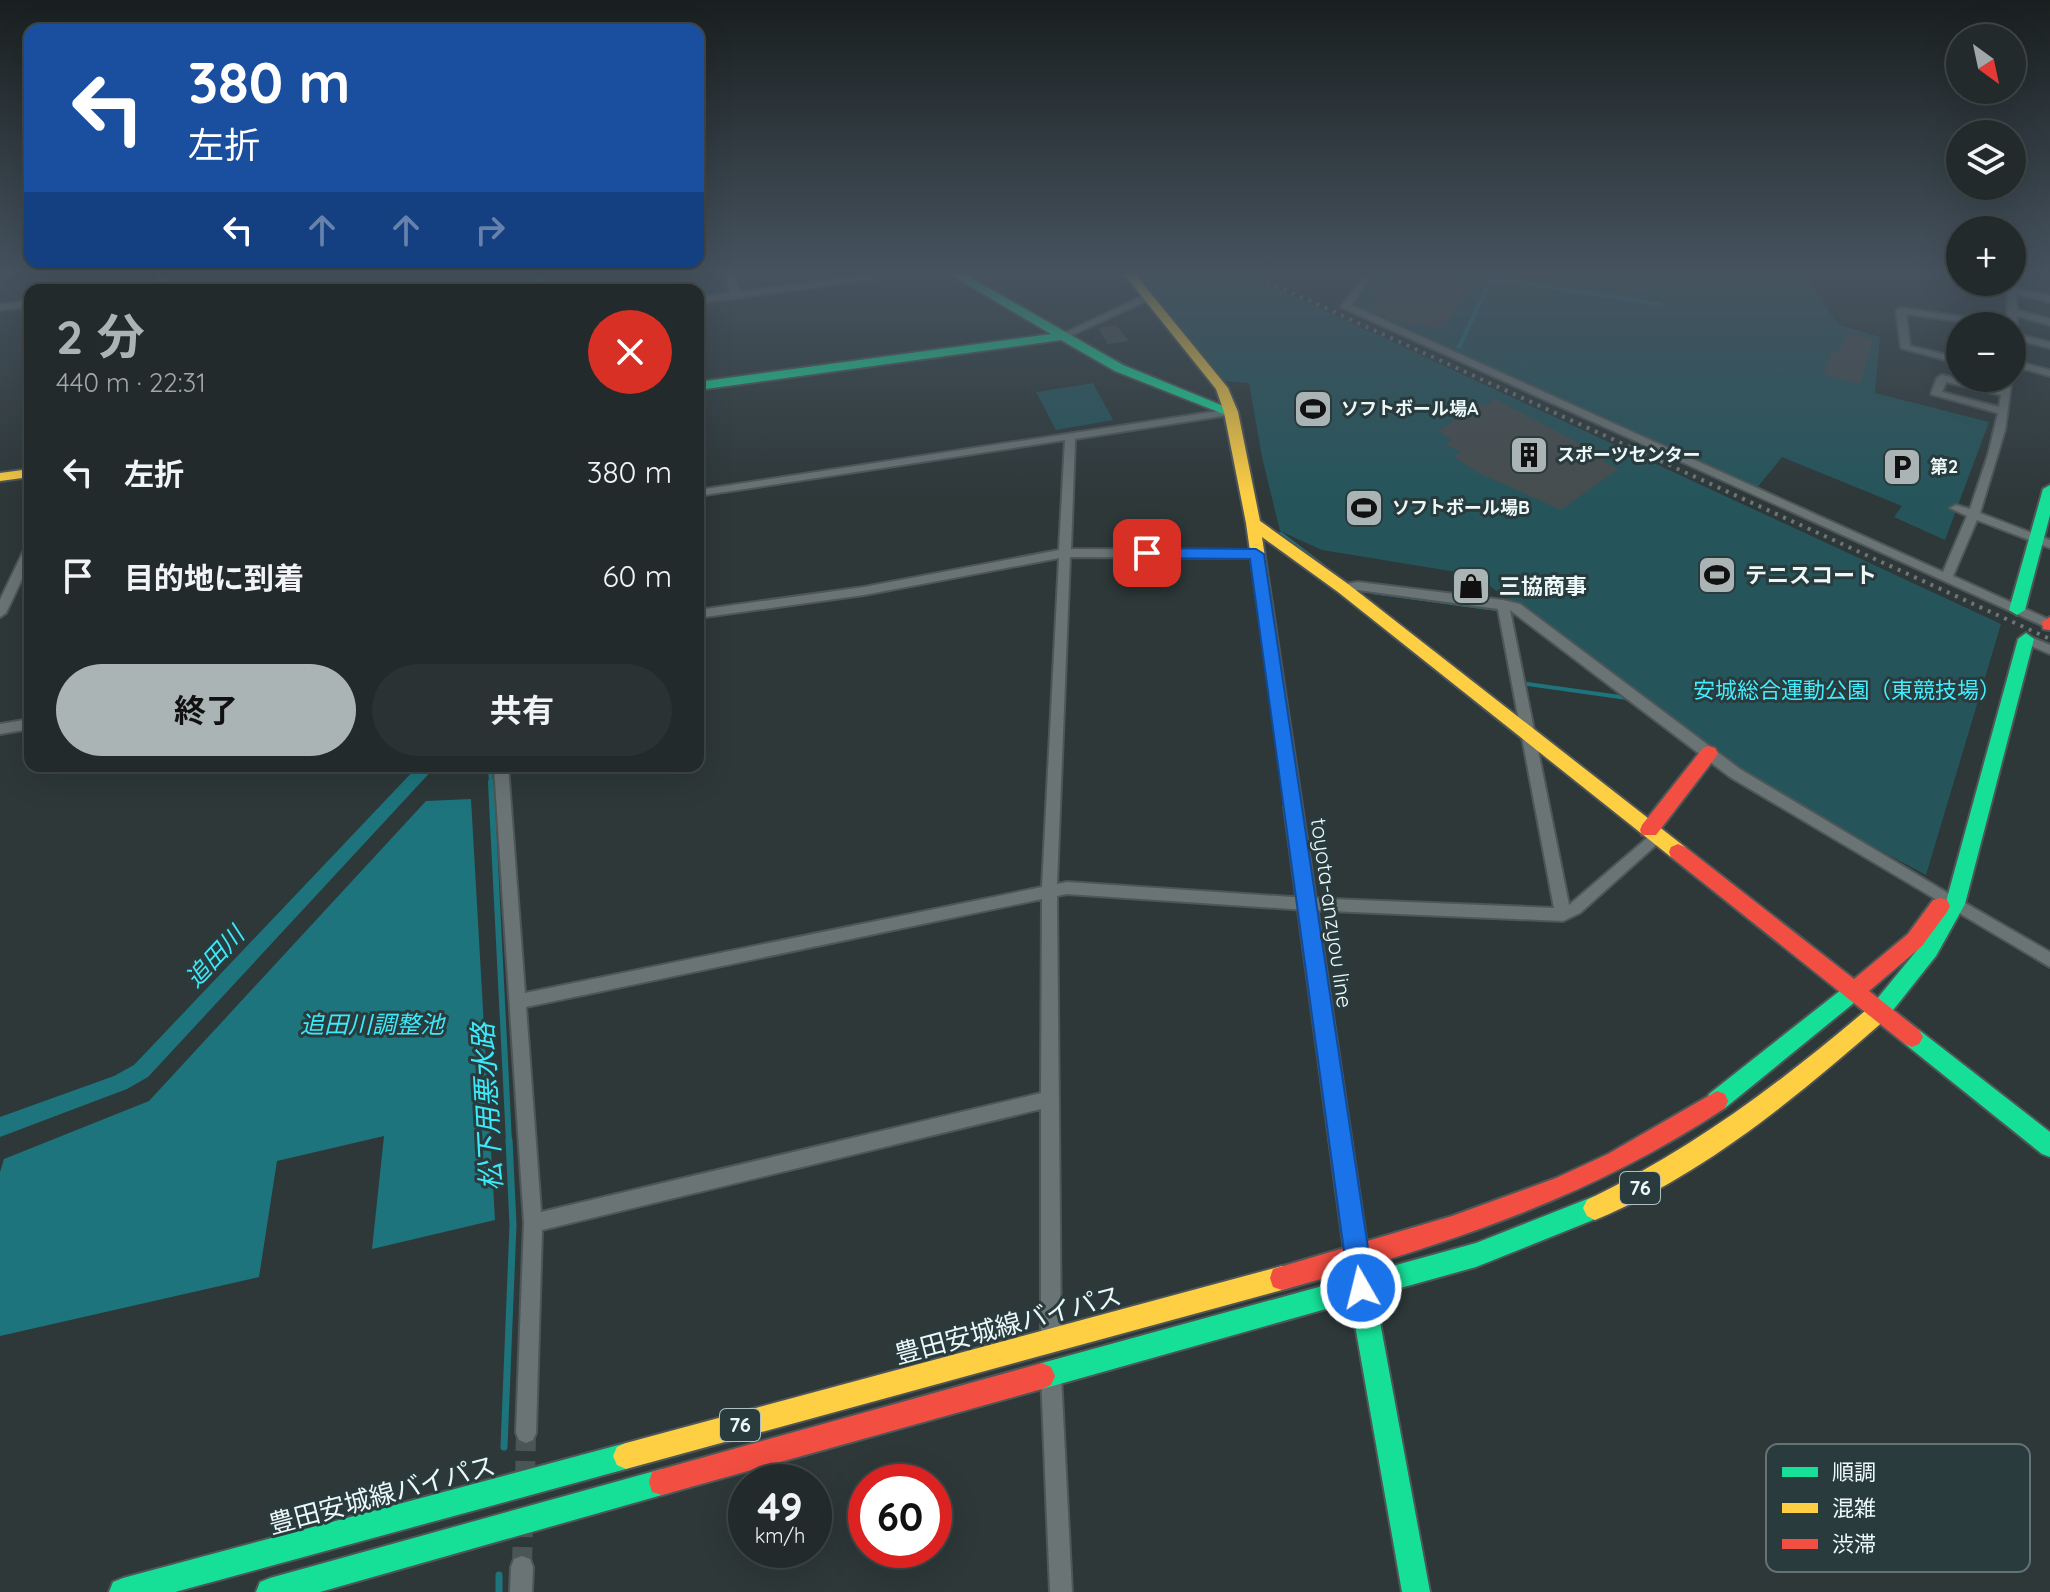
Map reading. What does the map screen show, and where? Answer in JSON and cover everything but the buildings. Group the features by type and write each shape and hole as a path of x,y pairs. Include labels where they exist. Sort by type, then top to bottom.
{"main road":[{"path":"704,385 973,348"},
{"path":"1085,348 1119,368 1231,412"},
{"name":"toyota-anzyou line","path":"1188,348 1222,388 1231,412 1253,523 1361,1288 1416,1592"},
{"path":"0,477 24,474"},
{"path":"2017,610 2044,541 2050,489"},
{"path":"1253,523 1343,588 2050,1146"},
{"path":"1879,1012 1929,950 1962,876 2026,639"},
{"path":"1653,833 1713,754"},
{"name":"豊田安城線バイパス","path":"123,1592 1357,1258 1481,1220 1561,1188 1633,1153 1690,1120 1915,940 1950,901"},
{"name":"76","path":"270,1592 1361,1288 1476,1255 1565,1223 1654,1180 1737,1129 1879,1012"}],"street":[{"path":"1439,348 2050,624"},
{"path":"1907,348 1946,358"},
{"path":"2026,367 2050,373"},
{"path":"1946,578 1974,513 1998,434 2006,393 1942,378 1936,394 2002,411"},
{"path":"704,492 1231,412"},
{"path":"1985,431 1998,434"},
{"path":"1051,1341 1049,891 1070,437"},
{"path":"1956,508 2044,541"},
{"path":"704,613 864,591 1064,553 1256,554"},
{"path":"0,613 24,563"},
{"path":"1343,588 1358,586 1516,607 1713,754 2050,960"},
{"path":"1503,604 1563,915"},
{"path":"2026,639 2050,650"},
{"path":"0,729 24,725"},
{"path":"501,772 533,1223 526,1433"},
{"path":"519,1001 1067,888 1307,904 1563,915 1575,909 1653,833"},
{"path":"533,1223 1049,1099"},
{"path":"1051,1374 1061,1592"},
{"path":"521,1592 522,1567"}],"green space":[{"name":"安城総合運動公園（東競技場）","path":"1197,348 1406,348 2001,624 1926,875 1762,787 1475,575 1322,550 1280,531 1262,457 1249,383 1224,381"},
{"path":"1444,348 1879,348 1875,393 1989,422 1945,540 1894,517 1902,506 1782,457 1756,489"},
{"path":"1093,383 1113,420 1056,430 1036,392"}],"water":[{"name":"追田川調整池","path":"471,799 495,1220 372,1249 384,1136 277,1161 259,1277 0,1336 0,1172 4,1159 149,1101 426,801"}],"waterway":[{"path":"1281,534 1322,565"},
{"path":"1372,592 1511,611 1512,622"},
{"path":"1521,683 1627,698"},
{"name":"追田川","path":"0,1127 120,1083 141,1071 422,772"},
{"name":"松下用悪水路","path":"490,772 491,784"},
{"name":"松下用悪水路","path":"491,782 509,1142"},
{"name":"松下用悪水路","path":"504,1447 513,1225 509,1140"},
{"name":"松下用悪水路","path":"499,1575 499,1592"}],"tunnel":[{"path":"525,1481 526,1433"},
{"path":"522,1567 523,1522"}],"railway":[{"path":"1414,348 2050,639"}],"traffic: fast":[{"path":"704,385 973,348"},
{"path":"1085,348 1119,368 1231,412"},
{"path":"2017,610 2050,489"},
{"path":"1879,1012 1929,950 1955,904 2026,639"},
{"path":"1293,806 1361,1288 1416,1592"},
{"path":"1717,1101 1853,992"},
{"path":"1912,1037 2050,1146"},
{"path":"1042,1376 1476,1255 1595,1208"},
{"path":"123,1592 626,1456"},
{"path":"270,1592 662,1482"}],"traffic: slow":[{"path":"1190,348 1222,388 1231,412 1253,523 1293,806"},
{"path":"0,477 24,474"},
{"path":"1253,523 1343,588 1678,852"},
{"path":"1595,1208 1673,1168 1744,1121 1879,1012"},
{"path":"626,1456 1282,1278"}],"traffic: jam":[{"path":"1649,830 1709,753"},
{"path":"1678,852 1912,1037"},
{"path":"1853,992 1915,940 1940,906"},
{"path":"1282,1278 1396,1246 1508,1209 1616,1162 1717,1101"},
{"path":"662,1482 1042,1376"}],"place":[{"name":"ソフトボール場A","path":"1313,409"},
{"name":"スポーツセンター","path":"1529,455"},
{"name":"第2","path":"1902,467"},
{"name":"ソフトボール場B","path":"1364,508"},
{"name":"テニスコート","path":"1717,575"},
{"name":"三協商事","path":"1471,586"}],"route":[{"path":"1147,553 1256,554 1361,1288"}]}
